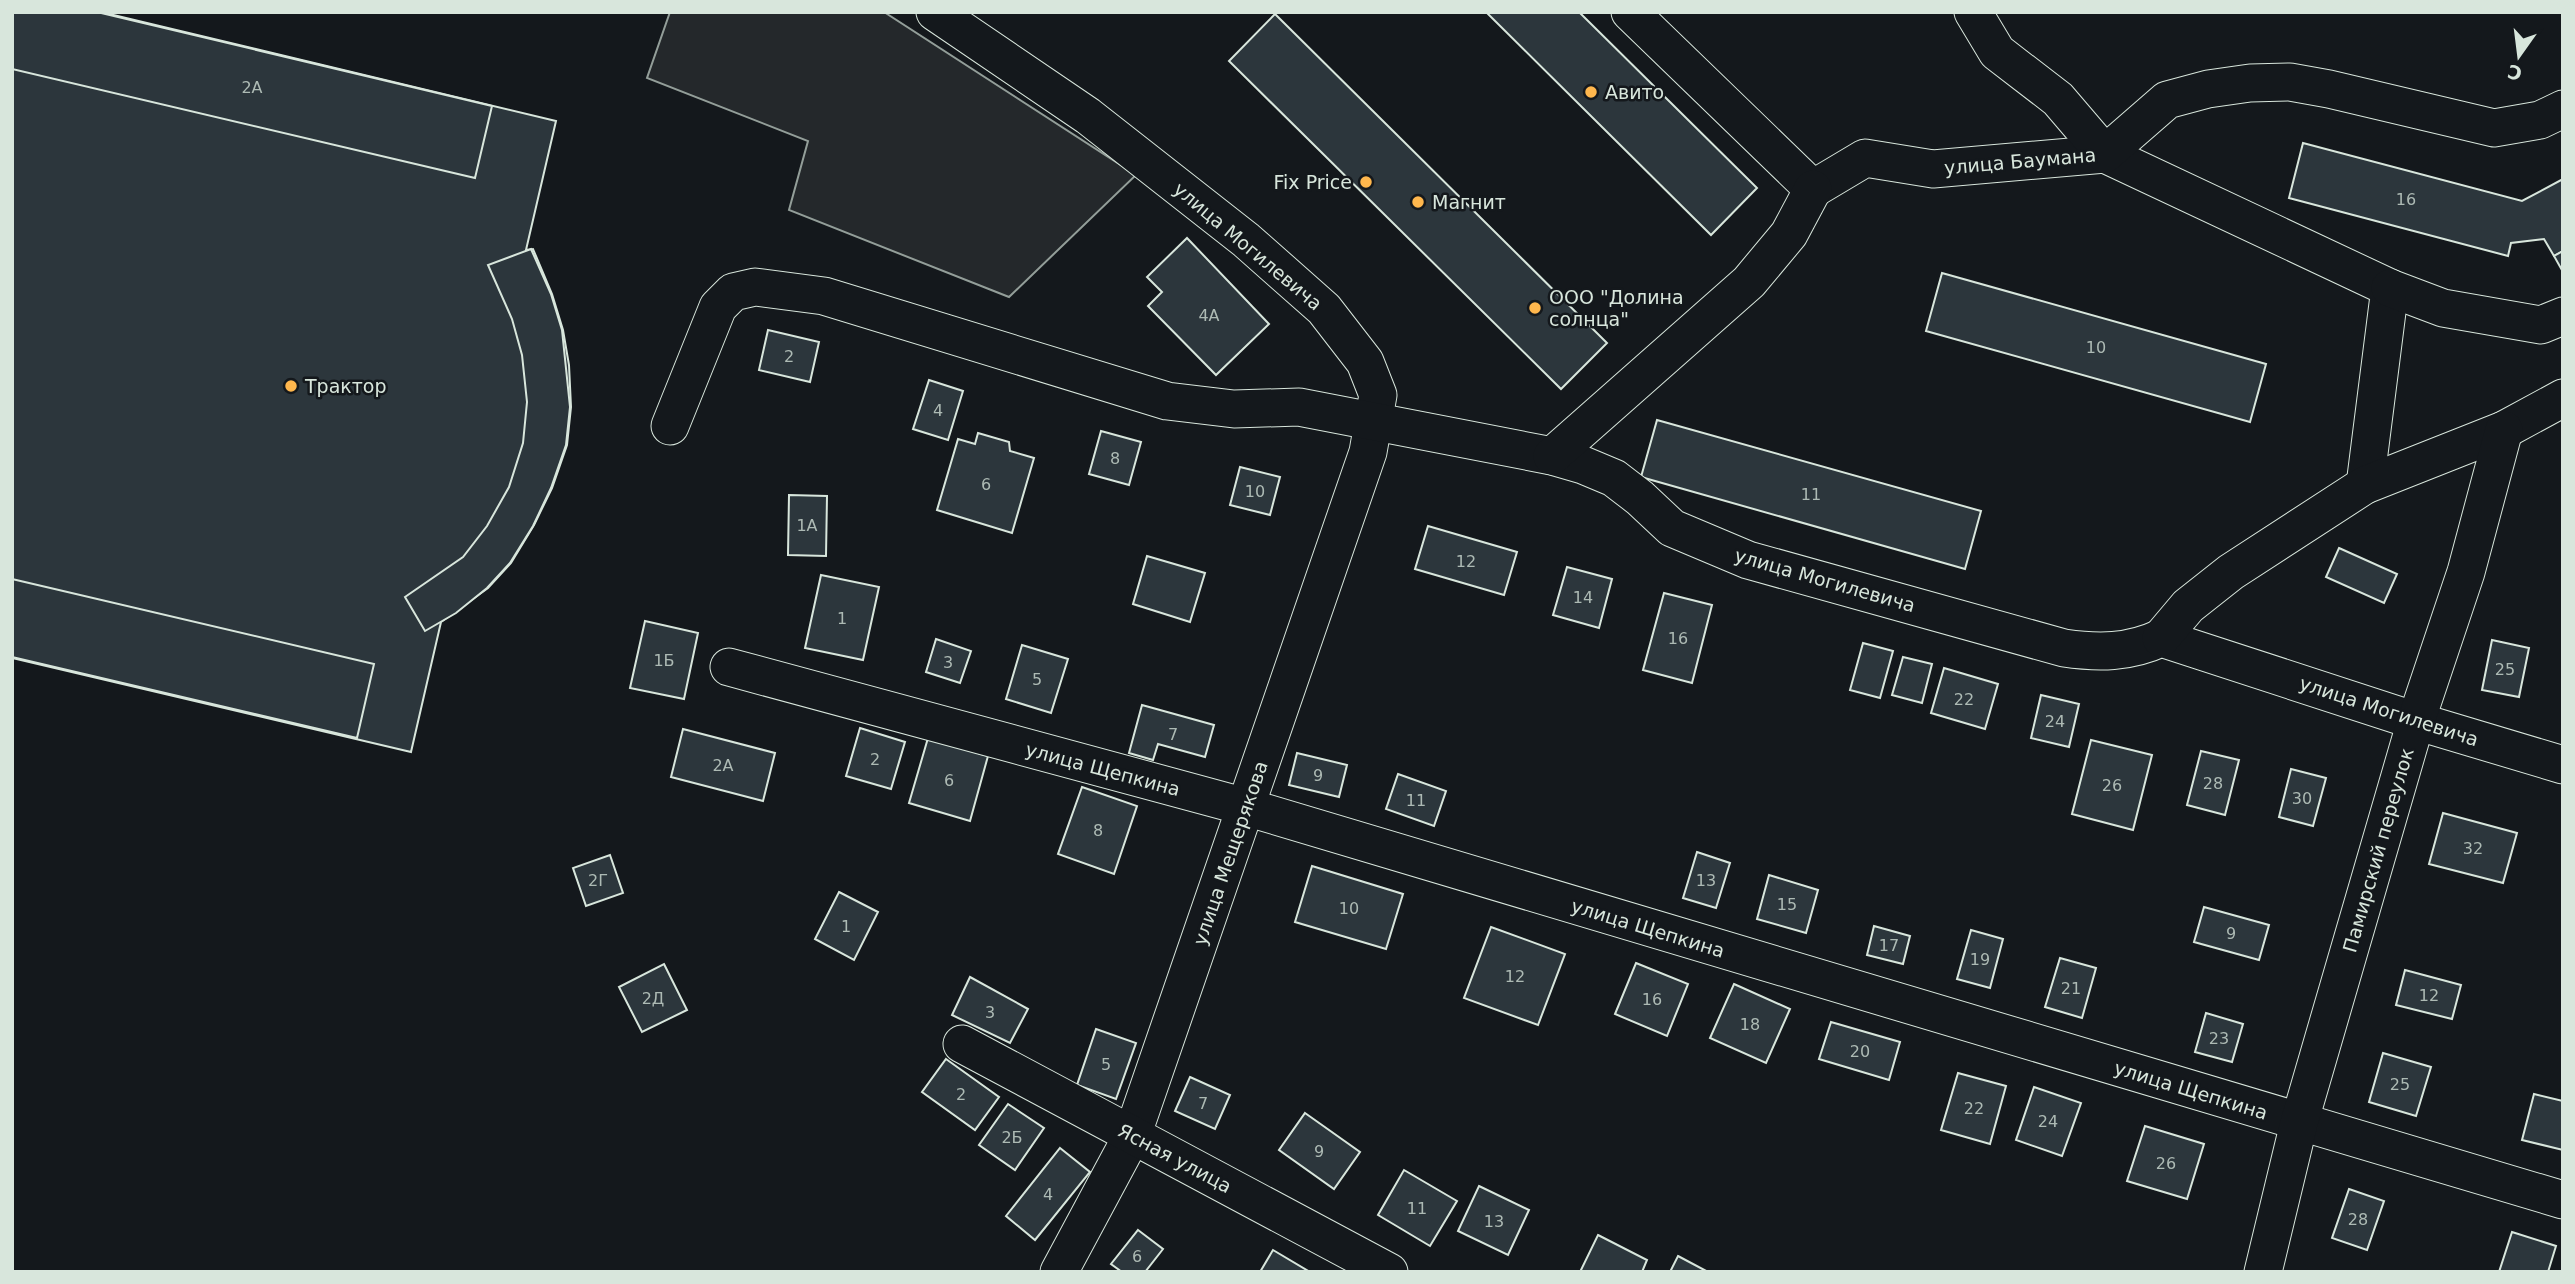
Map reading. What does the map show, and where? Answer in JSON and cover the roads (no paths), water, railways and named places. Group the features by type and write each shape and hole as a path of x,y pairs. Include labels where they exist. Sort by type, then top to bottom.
{"street":[{"name":"улица Могилевича","path":"935,12 1088,116 1246,240 1324,309 1365,362 1378,395 1374,423 1552,456 1583,465 1614,478 1672,528 1748,560 2064,648 2091,652 2116,651 2141,647 2161,638 2416,721 2563,765"},
{"path":"1552,456 1749,282 1789,234 1813,189 1630,12"},
{"path":"1973,12 1997,52 2058,99 2105,153 2167,100 2208,89 2250,83 2290,82 2329,89 2494,128 2540,120 2563,109"},
{"name":"улица Баумана","path":"1813,189 1865,158 1933,169 2105,153 2390,288 2443,308 2541,325 2563,316"},
{"path":"670,426 718,307 733,292 755,287 824,296 1167,401 1234,410 1299,407 1374,423"},
{"path":"2365,485 2390,288"},
{"path":"2161,638 2188,606 2231,572 2365,485 2504,430 2563,398"},
{"name":"улица Мещерякова","path":"1059,1272 1132,1136 1368,452 1374,423"},
{"name":"Памирский переулок","path":"2263,1272 2299,1123 2416,721 2466,572 2504,430"},
{"name":"улица Щепкина","path":"729,667 1245,807 2563,1200"},
{"name":"Ясная улица","path":"962,1044 1389,1272"}],"place":[{"name":"Авито","path":"1591,92"},
{"name":"Fix Price","path":"1366,182"},
{"name":"Магнит","path":"1418,202"},
{"name":"ООО \"Долина солнца\"","path":"1535,308"},
{"name":"Трактор","path":"291,386"}]}
